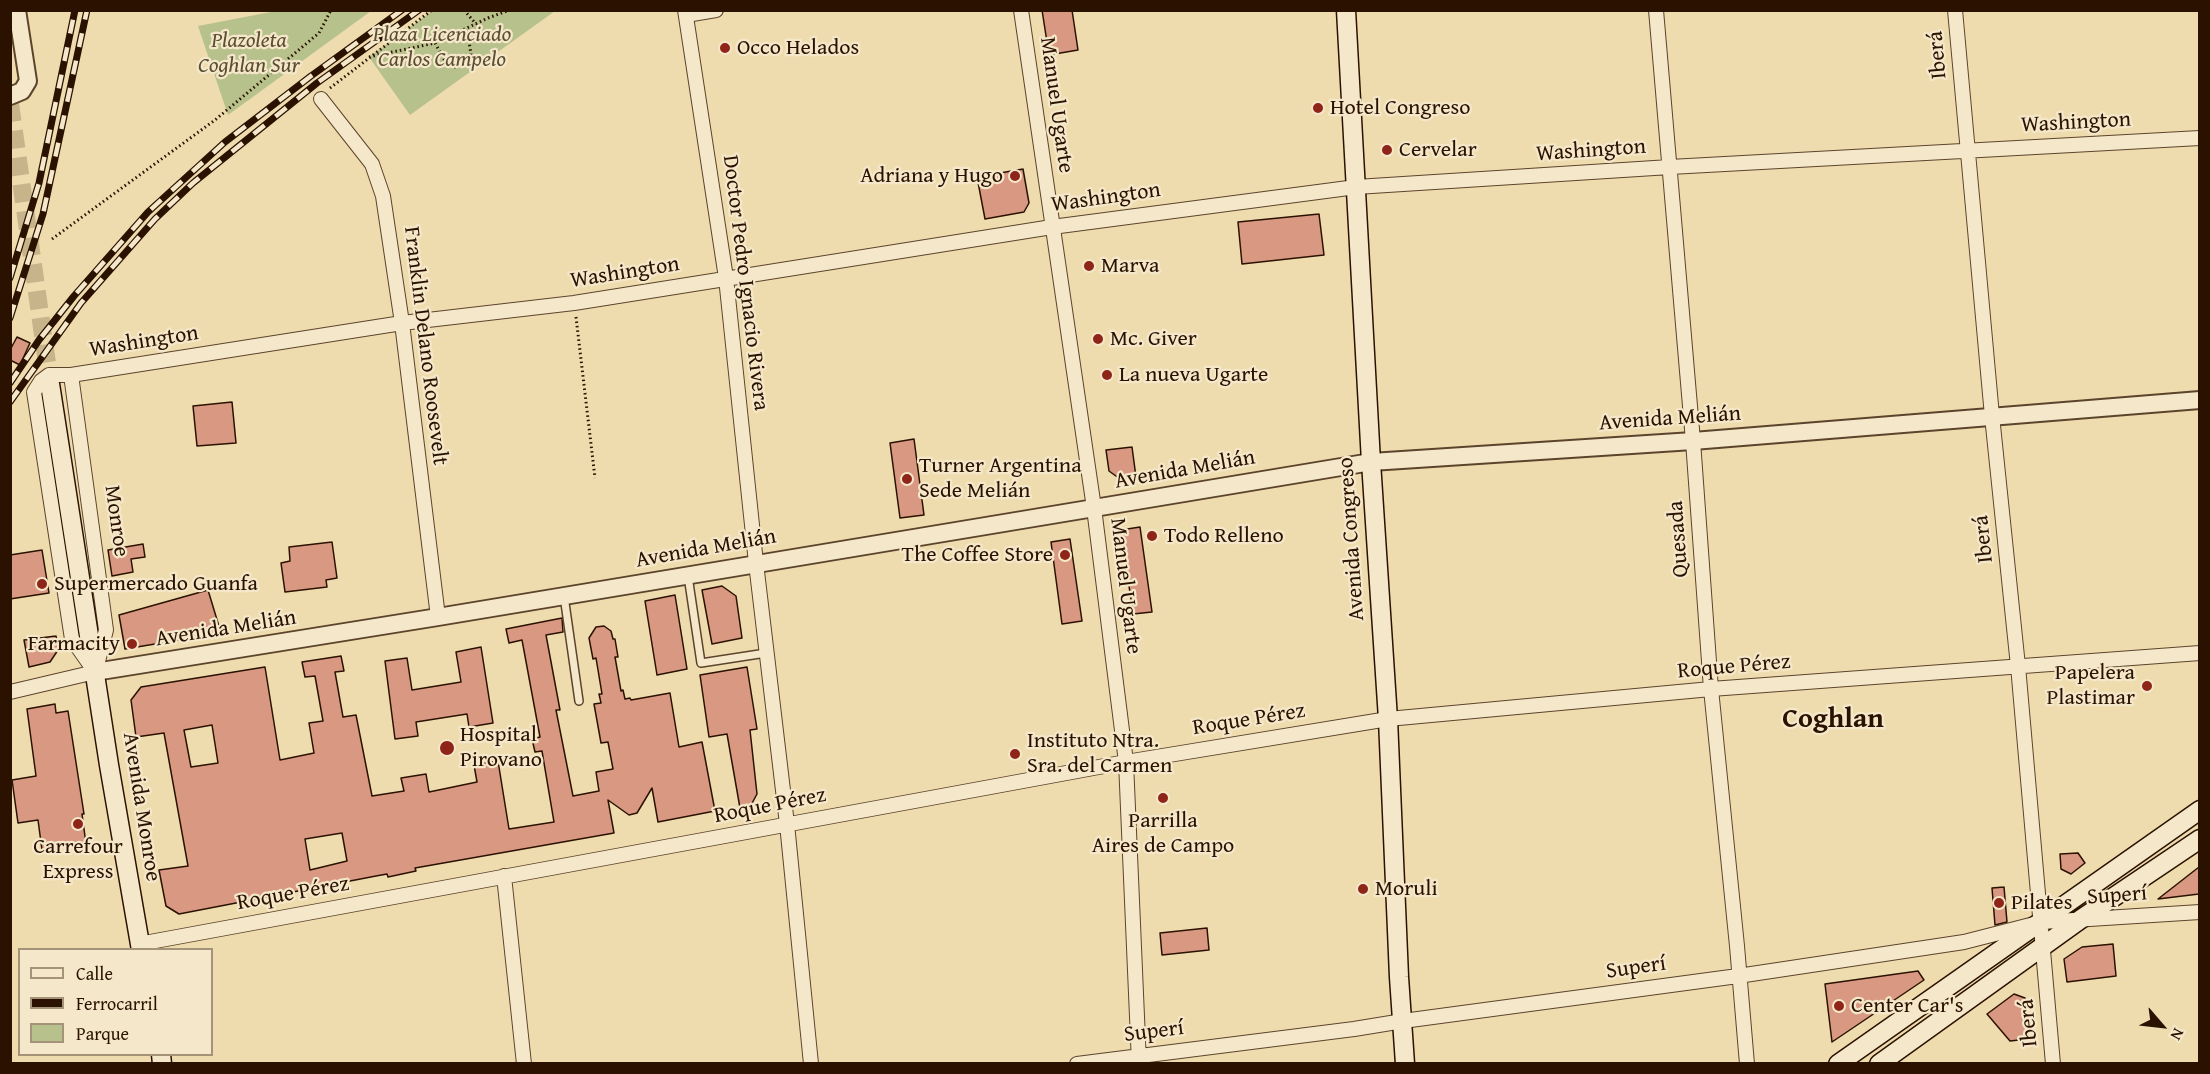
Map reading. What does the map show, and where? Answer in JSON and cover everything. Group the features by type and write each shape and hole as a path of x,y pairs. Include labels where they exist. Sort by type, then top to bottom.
{"main road":[{"name":"Avenida Congreso","path":"1346,10 1388,719 1405,1064"},
{"name":"Monroe","path":"42,388 95,672"},
{"name":"Avenida Monroe","path":"95,672 140,947"},
{"path":"1838,1064 2199,810"},
{"path":"1880,1064 2081,919 2199,839"}],"street":[{"path":"10,96 22,91 28,81 16,10"},
{"path":"685,13 716,10"},
{"name":"Manuel Ugarte","path":"1021,10 1094,508 1126,762 1138,1059"},
{"name":"Quesada","path":"1656,10 1693,441 1711,689 1747,1064"},
{"name":"Iberá","path":"1955,10 2054,1064"},
{"name":"Doctor Pedro Ignacio Rivera","path":"685,13 726,278 756,564 787,824 811,1064"},
{"name":"Franklin Delano Roosevelt","path":"321,99 372,164 383,196 402,323 438,617"},
{"name":"Washington","path":"42,388 41,381 49,375 71,375 402,323 574,303 1052,227 1356,187 1670,166 2199,138"},
{"name":"Monroe","path":"71,375 106,630 95,672"},
{"name":"Avenida Melián","path":"10,692 95,672 1371,462 1693,441 2199,400"},
{"name":"Roque Pérez","path":"140,947 504,876 1126,762 1388,719 1711,689 2199,653"},
{"path":"504,876 524,1064"},
{"name":"Superí","path":"1077,1064 1138,1059 1738,976 1964,942 2042,922 2199,912"}],"lane":[{"path":"688,575 701,663 766,653"},
{"path":"564,596 579,700"}],"path":[{"path":"52,239 215,120 318,33 331,10"},
{"path":"332,85 432,10"},
{"path":"464,10 476,24"},
{"path":"369,57 435,43 510,10"},
{"path":"435,43 446,63 455,67 467,63 471,54 467,29"},
{"path":"574,303 595,478"}],"green space":[{"name":"Plazoleta Coghlan Sur","path":"276,11 371,11 228,115 198,26"},
{"name":"Plaza Licenciado Carlos Campelo","path":"432,11 555,11 410,115 369,57"}],"building":[{"path":"1042,10 1072,10 1078,50 1049,55"},
{"path":"1023,169 1029,203 1024,212 985,219 977,177"},
{"path":"1319,214 1324,255 1242,264 1238,222"},
{"path":"17,337 30,343 20,365 10,360 10,350"},
{"path":"232,402 236,443 197,446 193,406"},
{"name":"Turner Argentina Sede Melián","path":"914,439 924,515 900,518 890,443"},
{"path":"1132,447 1136,477 1120,479 1109,471 1106,450"},
{"path":"1140,527 1152,612 1133,614 1121,530"},
{"path":"1070,539 1082,621 1062,624 1051,542"},
{"path":"332,542 337,578 326,580 327,587 285,592 281,563 290,561 289,547"},
{"path":"143,544 145,557 131,559 133,572 112,576 108,550"},
{"path":"42,550 49,593 10,599 10,555"},
{"path":"722,586 736,596 742,638 712,644 702,590"},
{"path":"208,590 221,633 125,649 119,615"},
{"path":"675,595 687,669 657,675 645,601"},
{"path":"562,618 563,632 546,635 560,710 556,710 573,796 599,791 596,772 613,769 608,742 601,743 594,704 601,703 599,694 602,694 596,658 593,659 589,638 596,627 604,626 611,631 615,639 618,657 615,657 621,691 623,690 625,699 670,693 679,747 702,742 715,811 658,822 652,788 637,813 629,815 608,800 614,833 415,868 416,871 388,877 387,874 179,914 166,906 159,870 188,866 164,733 136,737 131,700 141,687 265,667 280,760 314,753 309,723 323,721 315,676 305,677 302,662 341,656 344,671 335,672 343,717 356,715 372,796 404,791 401,778 426,774 429,792 477,782 474,765 498,761 509,829 554,822 542,751 535,752 532,739 540,737 522,640 509,643 506,629","holes":["212,725 218,763 191,767 184,730","342,833 347,861 310,870 305,839"]},
{"path":"56,636 58,650 50,662 29,667 24,640"},
{"path":"481,647 493,723 469,727 467,714 416,722 418,736 395,739 385,661 407,658 412,690 461,682 456,652"},
{"path":"747,667 757,729 750,730 757,794 750,807 740,808 727,734 709,737 700,675"},
{"path":"55,704 56,713 68,711 84,814 82,814 86,844 42,850 38,820 18,823 12,780 36,776 27,709"},
{"path":"2078,853 2085,863 2071,874 2061,869 2060,854"},
{"path":"2199,867 2199,894 2158,899"},
{"name":"Pilates","path":"2004,887 2007,922 1995,925 1992,888"},
{"path":"1207,928 1209,950 1162,955 1160,933"},
{"path":"2113,944 2116,976 2067,982 2064,959 2082,947"},
{"path":"1918,971 1924,980 1832,1042 1825,984"},
{"path":"2014,994 2025,998 2028,1039 2010,1041 1987,1014"}],"tunnel":[{"path":"10,104 50,384"}],"railway":[{"path":"10,278 39,183 75,10"},
{"path":"10,318 43,214 87,10"},
{"path":"10,383 39,340 74,296 148,212 225,142 402,10"},
{"path":"10,402 81,303 155,219 193,183 317,83 419,10"}],"place":[{"name":"Occo Helados","path":"725,48"},
{"name":"Hotel Congreso","path":"1318,108"},
{"name":"Cervelar","path":"1387,150"},
{"name":"Adriana y Hugo","path":"1015,176"},
{"name":"Marva","path":"1089,266"},
{"name":"Mc. Giver","path":"1098,339"},
{"name":"La nueva Ugarte","path":"1107,375"},
{"name":"Turner Argentina Sede Melián","path":"907,479"},
{"name":"Todo Relleno","path":"1152,536"},
{"name":"The Coffee Store","path":"1065,555"},
{"name":"Supermercado Guanfa","path":"42,584"},
{"name":"Farmacity","path":"132,644"},
{"name":"Papelera Plastimar","path":"2147,686"},
{"name":"Hospital Pirovano","path":"447,748"},
{"name":"Instituto Ntra. Sra. del Carmen","path":"1015,754"},
{"name":"Parrilla Aires de Campo","path":"1163,798"},
{"name":"Carrefour Express","path":"78,824"},
{"name":"Moruli","path":"1363,889"},
{"name":"Pilates","path":"1999,903"},
{"name":"Center Car's","path":"1839,1006"}],"district":[{"name":"Coghlan","path":"1833,720"}]}
